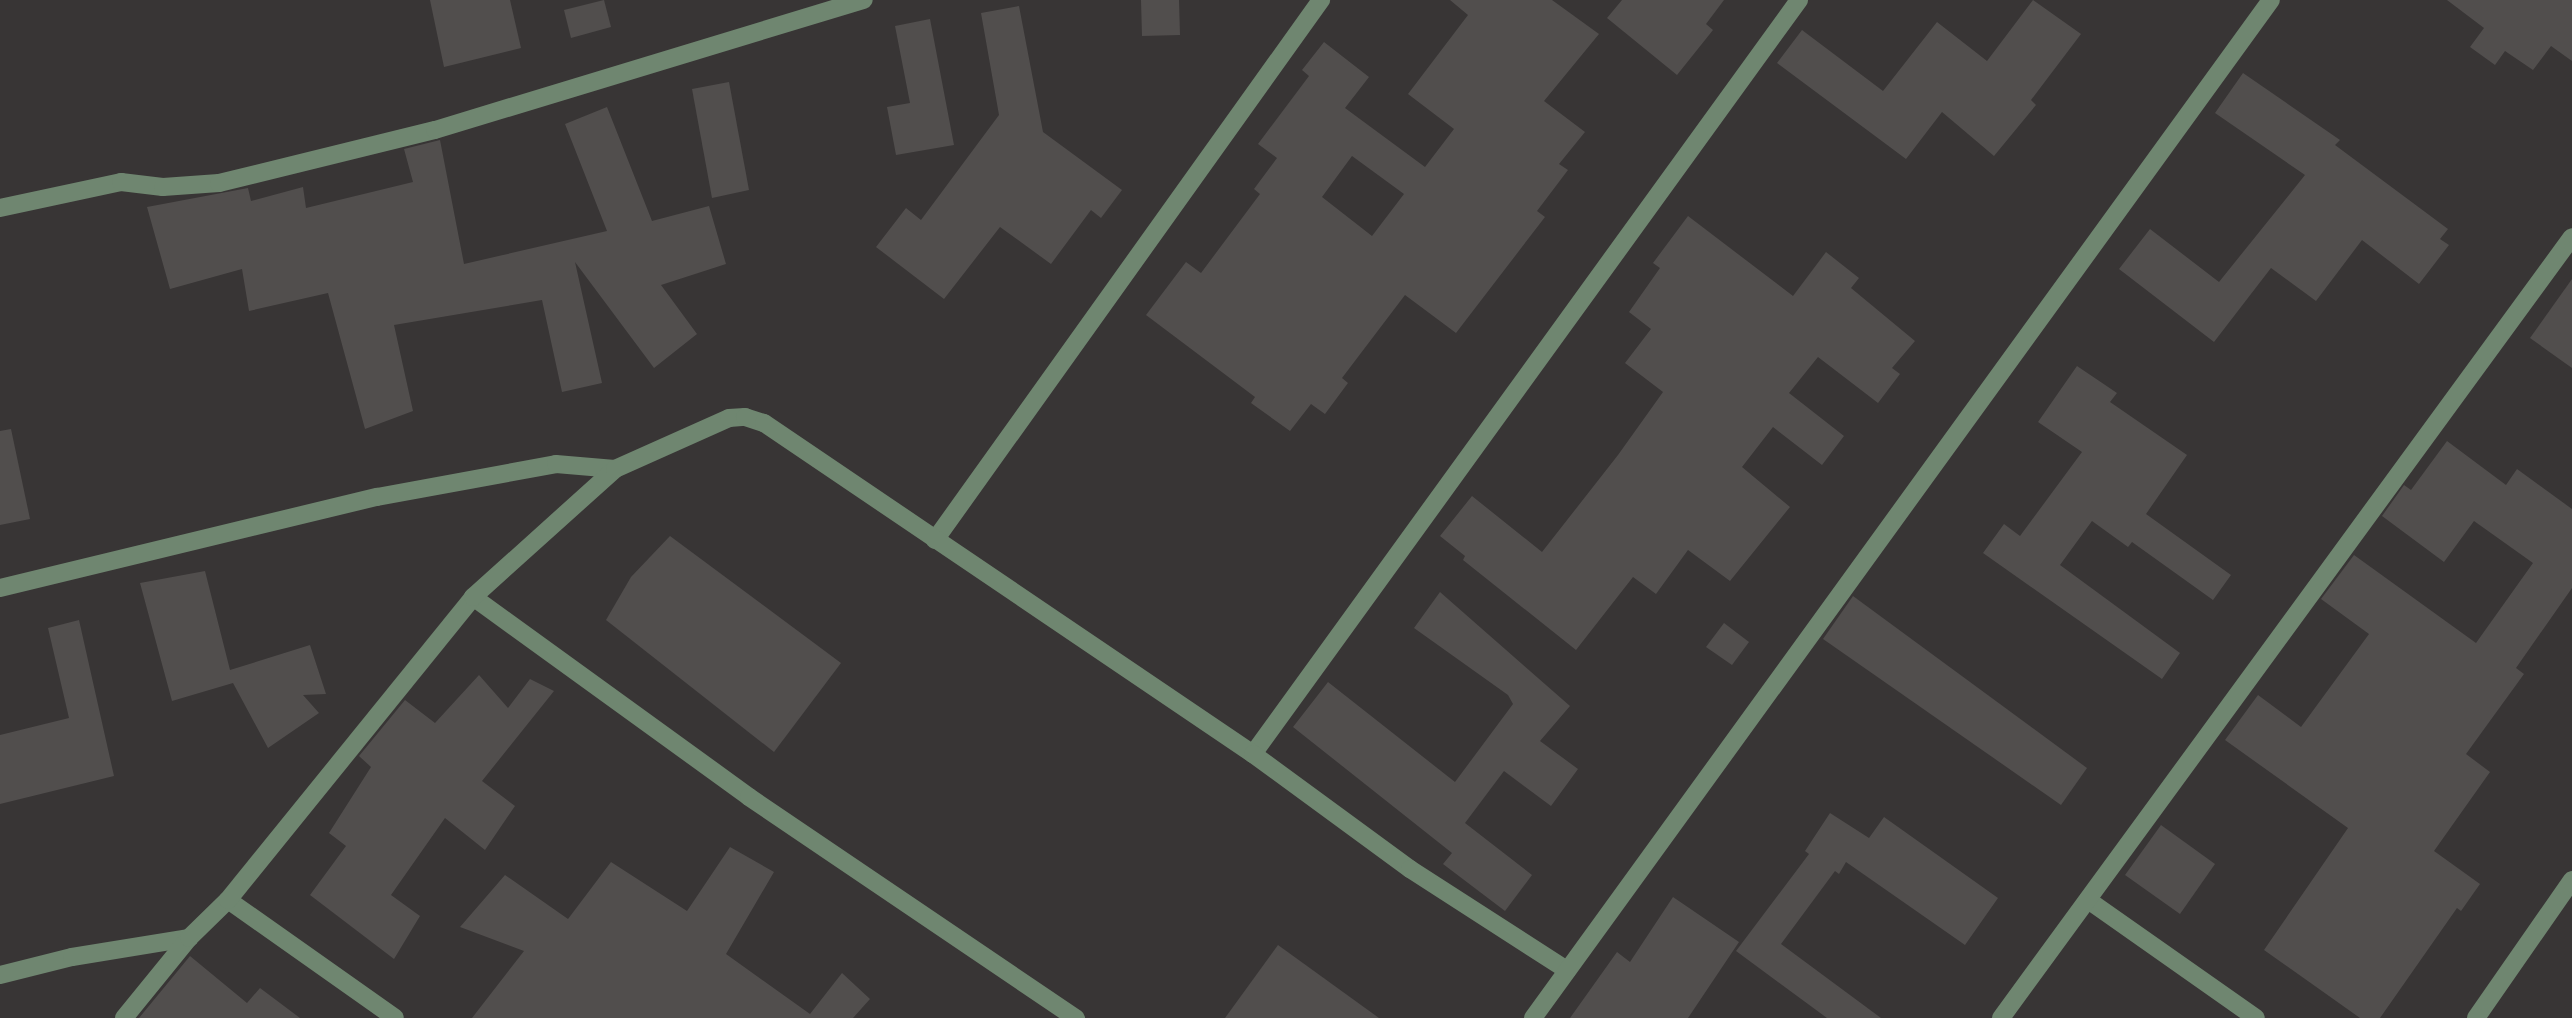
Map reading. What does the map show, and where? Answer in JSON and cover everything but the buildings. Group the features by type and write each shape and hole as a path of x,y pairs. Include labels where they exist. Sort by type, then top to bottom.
{"street":[{"path":"0,208 121,182 163,187 219,183 435,130 806,7 864,0"},
{"path":"935,540 1321,0"},
{"path":"1253,754 1799,0"},
{"path":"1533,1018 2271,0"},
{"path":"2001,1018 2572,237"},
{"path":"124,1018 189,938 228,900 473,597 615,469 729,418 745,417 764,423 1253,754 1410,869 1567,970"},
{"path":"0,589 377,497 556,464 615,469"},
{"path":"473,597 749,797 1076,1018"},
{"path":"2476,1018 2572,880"},
{"path":"228,900 395,1018"},
{"path":"2088,900 2256,1018"},
{"path":"0,975 72,957 189,938"}]}
